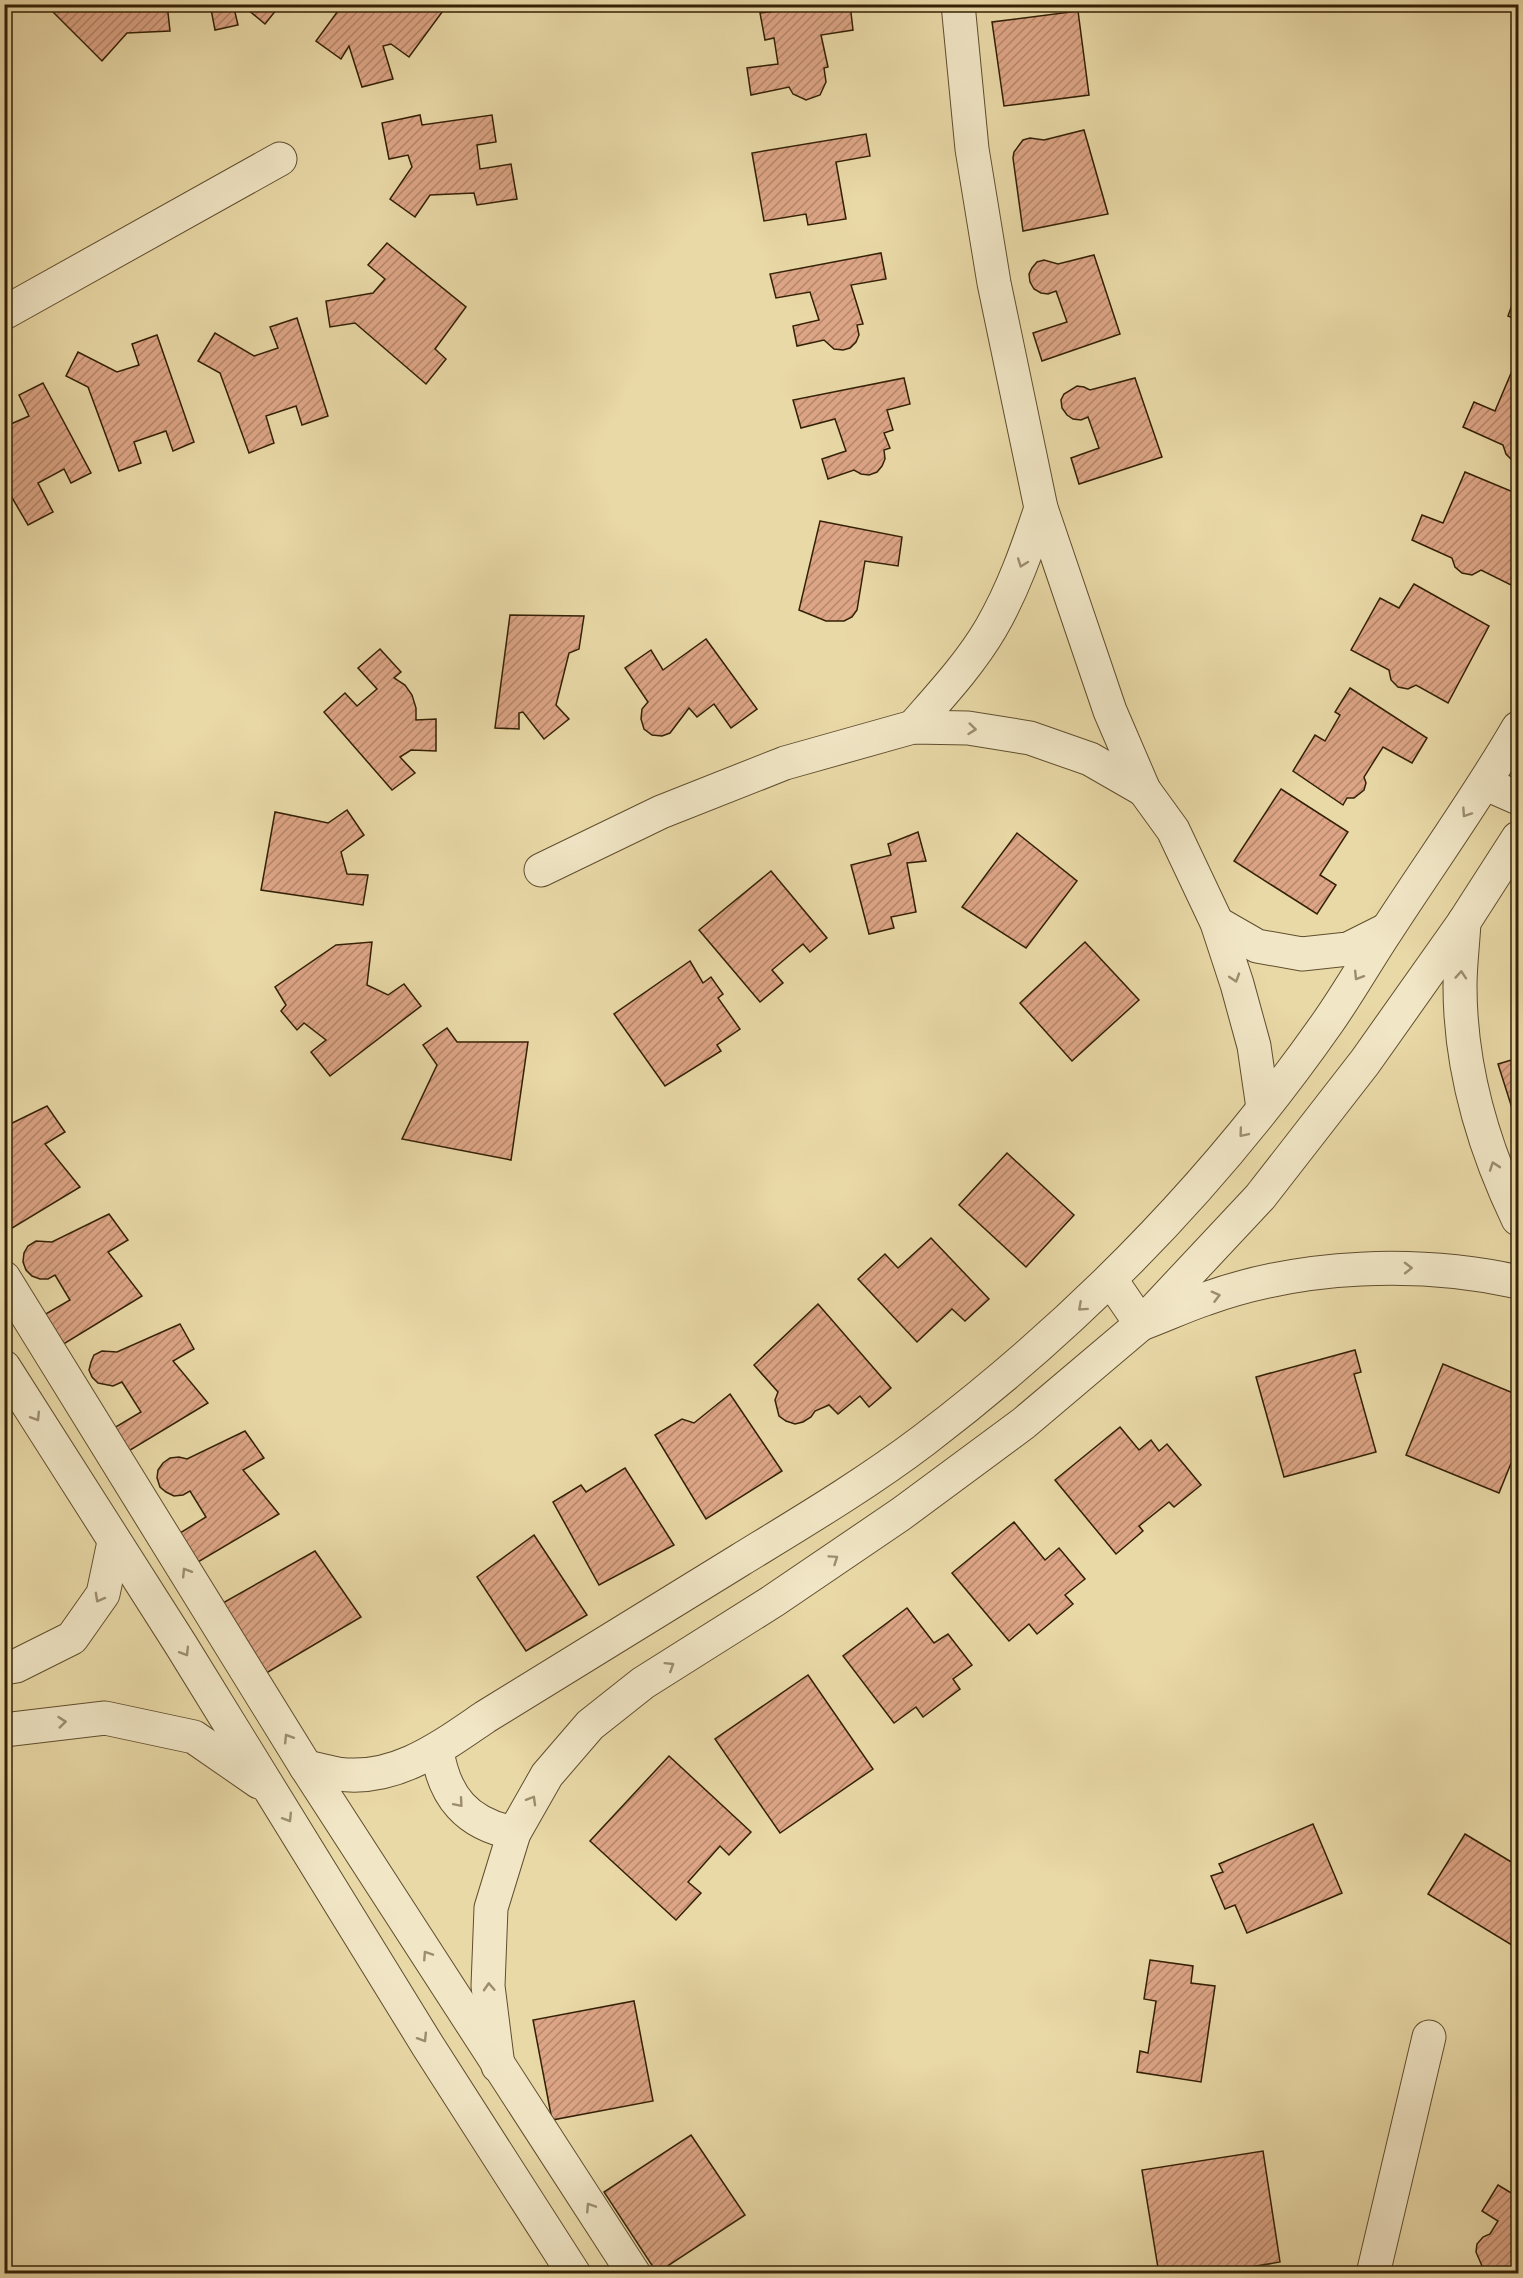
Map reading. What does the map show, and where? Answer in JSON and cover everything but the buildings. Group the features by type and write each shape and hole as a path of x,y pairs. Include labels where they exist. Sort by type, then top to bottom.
{"street":[{"path":"958,4 972,149 992,272 1041,508 1110,711 1144,790 1173,830 1216,923 1238,984 1254,1046 1263,1108"},
{"path":"4,313 280,159"},
{"path":"913,727 951,683 990,630 1020,571 1041,508"},
{"path":"541,870 661,812 785,763 913,727 968,728 1030,738 1090,759 1144,790"},
{"path":"306,1767 340,1774 379,1773 416,1761 437,1750 485,1717 818,1512 921,1442 1019,1364 1111,1280 1190,1196 1263,1108 1329,1021 1387,929 1486,784 1518,728"},
{"path":"1486,784 1518,798"},
{"path":"498,2066 488,1986 491,1908 514,1833 547,1775 590,1725 643,1683 773,1601 900,1514 1024,1422 1141,1324 1260,1197 1365,1062 1464,922 1518,838"},
{"path":"1464,922 1460,987 1464,1050 1477,1113 1497,1174 1518,1219"},
{"path":"1216,923 1257,946 1302,954 1348,949 1387,929"},
{"path":"1141,1324 1207,1298 1276,1280 1347,1270 1418,1268 1489,1275 1518,1282"},
{"path":"4,1278 306,1767 634,2274"},
{"path":"1111,1280 1141,1324"},
{"path":"4,1367 428,2046 571,2269 609,2235"},
{"path":"4,1668 16,1666 72,1638 103,1594 114,1542"},
{"path":"4,1730 105,1718 194,1737 270,1790"},
{"path":"437,1750 440,1771 448,1789 460,1806 476,1819 494,1829 514,1833"},
{"path":"1373,2274 1429,2037"}]}
